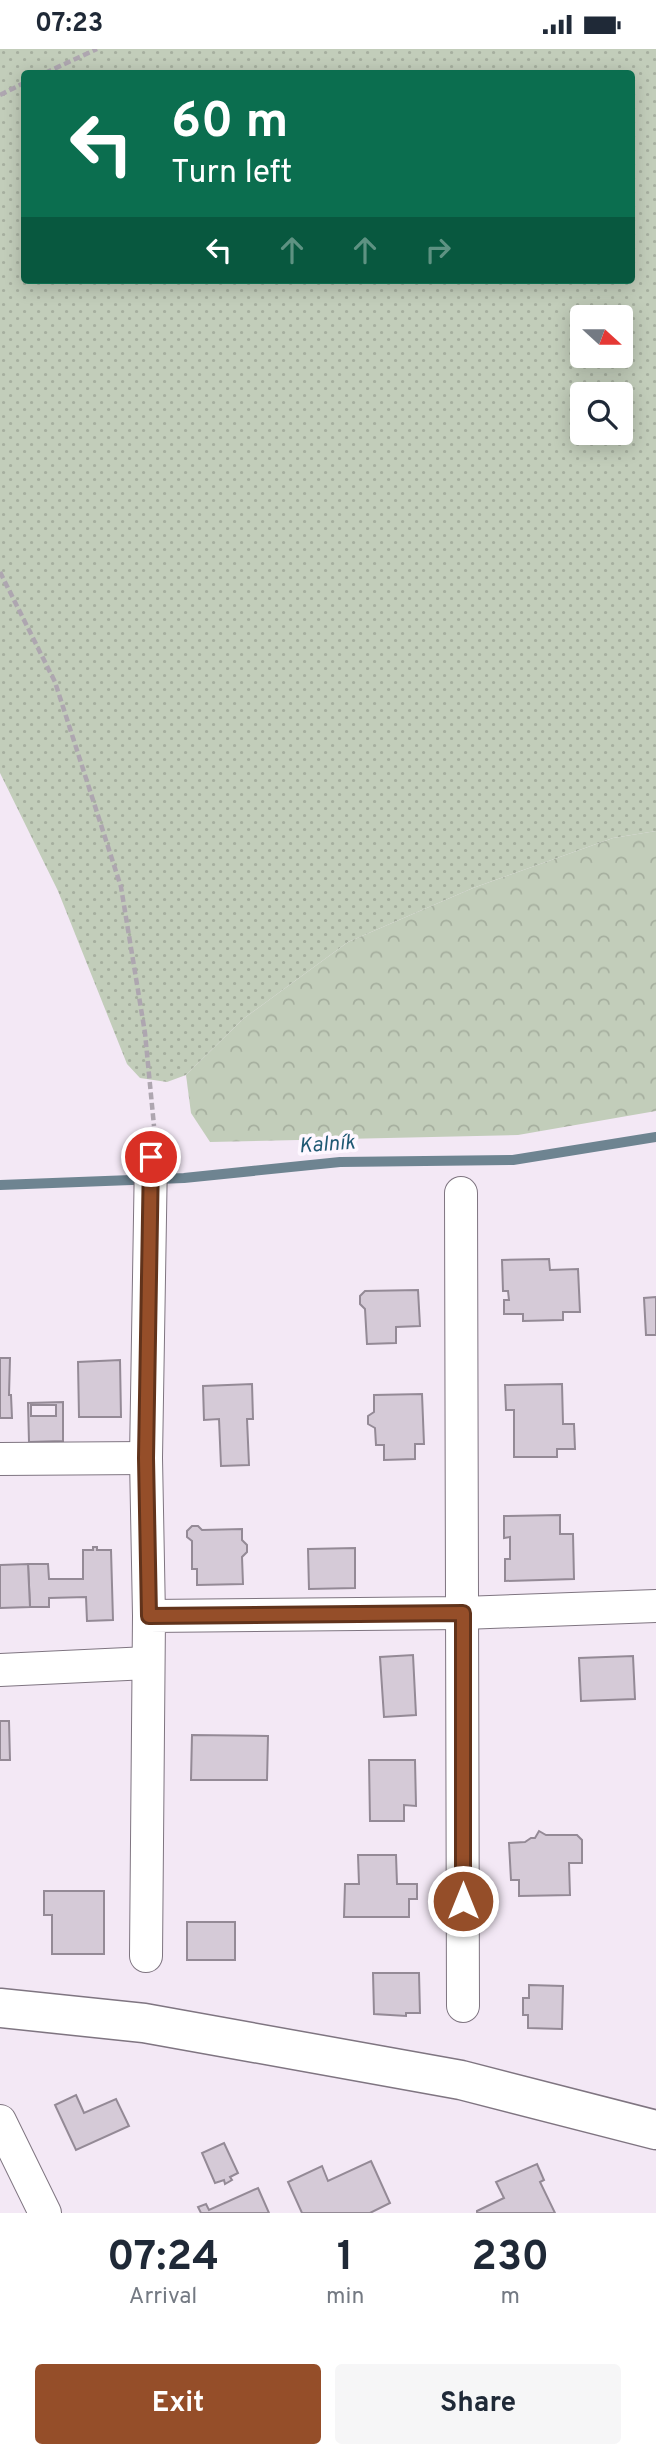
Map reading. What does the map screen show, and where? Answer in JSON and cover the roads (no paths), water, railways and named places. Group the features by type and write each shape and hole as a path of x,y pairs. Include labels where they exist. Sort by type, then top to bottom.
{"street":[{"path":"146,1956 149,1616 146,1458 151,1157"},
{"path":"461,1193 463,2006"},
{"path":"0,1459 146,1458"},
{"path":"149,1616 463,1613 656,1606"},
{"path":"0,1670 148,1663"},
{"path":"0,2008 144,2023 461,2080 656,2130"},
{"path":"0,2121 46,2213"}],"waterway":[{"name":"Kalník","path":"0,1185 184,1178 340,1162 513,1160 656,1137"}]}
